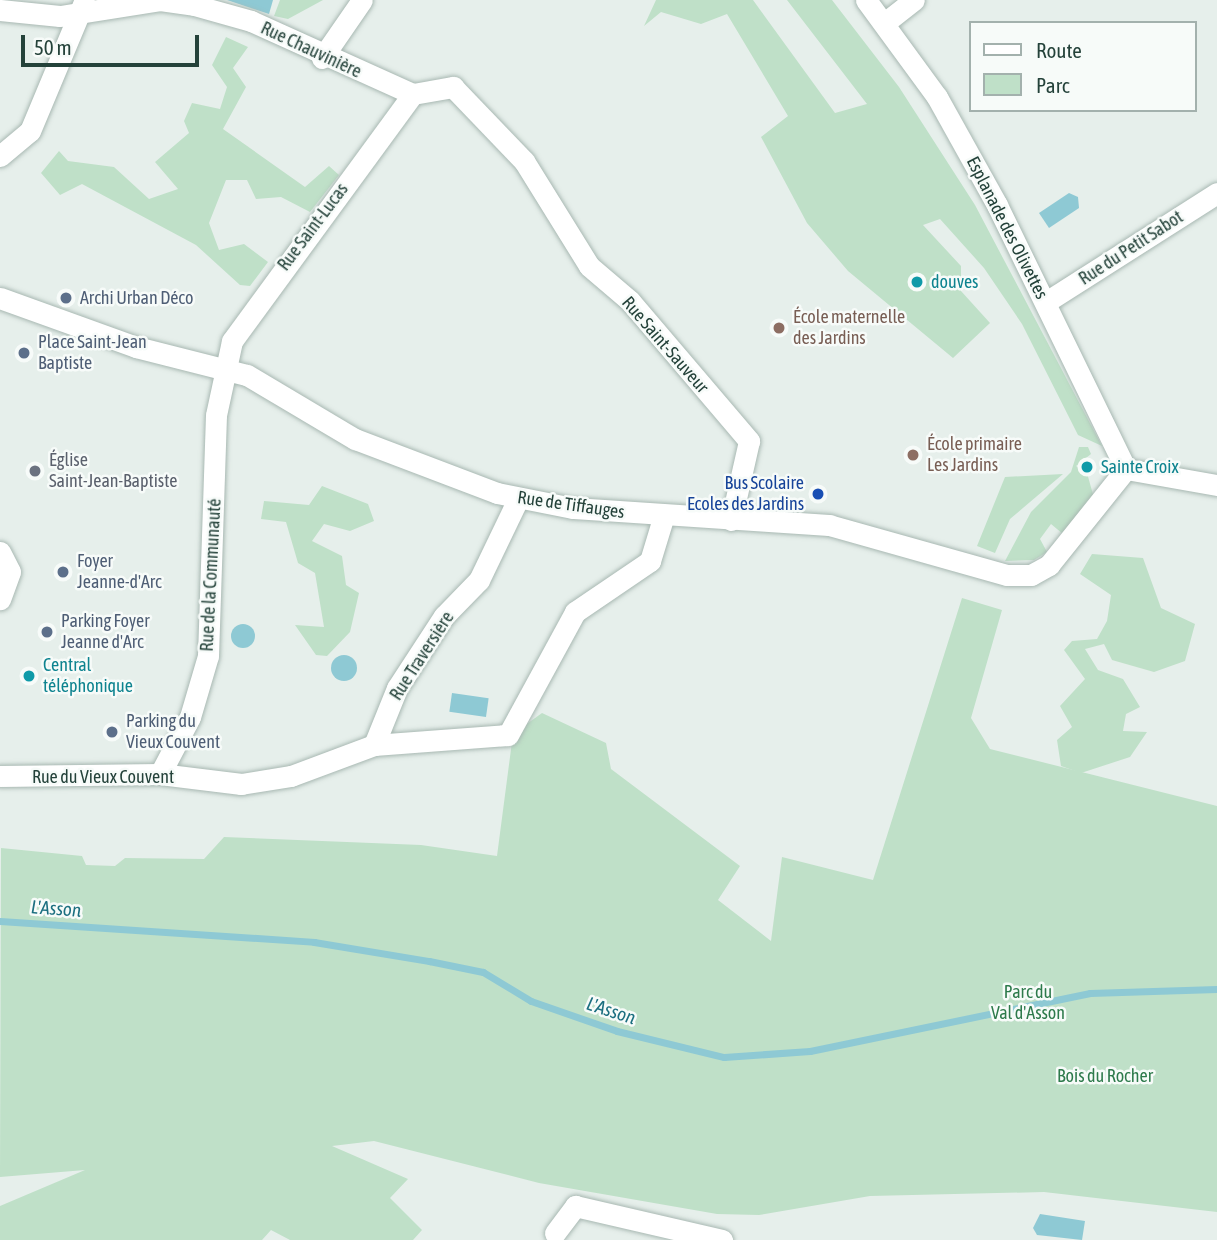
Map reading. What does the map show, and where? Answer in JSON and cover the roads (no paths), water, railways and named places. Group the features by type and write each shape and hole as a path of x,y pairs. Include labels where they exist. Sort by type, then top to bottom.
{"street":[{"name":"Rue Chauvinière","path":"0,10 60,16 83,5 160,0 194,5 251,21 322,58 413,94"},
{"path":"322,58 362,0"},
{"name":"Esplanade des Olivettes","path":"866,0 887,21 937,97 1046,302 1126,469"},
{"path":"887,21 914,0"},
{"path":"0,156 30,131 83,5"},
{"name":"Rue Saint-Sauveur","path":"413,94 453,87 524,161 589,266 630,301 749,441 731,520"},
{"name":"Rue Saint-Lucas","path":"226,367 232,341 261,295 413,94"},
{"name":"Rue du Petit Sabot","path":"1046,302 1217,193"},
{"name":"Rue de Tiffauges","path":"0,298 136,347 226,367 355,439 518,499 664,515 829,524 989,571 1031,575 1067,548 1126,469"},
{"name":"Rue de la Communauté","path":"160,774 190,717 208,656 216,415 226,367"},
{"path":"1126,469 1217,485"},
{"name":"Rue Traversière","path":"374,745 397,688 444,616 479,580 518,499"},
{"name":"Rue du Vieux Couvent","path":"0,776 160,774 241,784 291,776 374,745 508,735 575,612 650,561 664,515"},
{"path":"0,552 10,572 0,599"},
{"path":"555,1233 575,1206 722,1240"}],"water":[{"path":"227,0 273,0 269,14"},
{"path":"1069,193 1078,197 1079,208 1049,228 1039,213"},
{"path":"243,624 254,631 255,636 248,647 243,648 232,641 231,636 238,625"},
{"path":"344,655 353,659 357,668 353,677 344,681 335,677 331,668 335,659"},
{"path":"452,693 489,698 486,717 449,712"},
{"path":"1040,1214 1085,1221 1082,1240 1037,1235 1033,1228"}],"waterway":[{"name":"L'Asson","path":"0,921 314,942 429,961 483,972 531,1001 617,1031 724,1057 810,1051 1090,993 1217,989"}],"place":[{"name":"douves","path":"917,282"},
{"name":"Archi Urban Déco","path":"66,298"},
{"name":"École maternelle des Jardins","path":"779,328"},
{"name":"Place Saint-Jean Baptiste","path":"24,353"},
{"name":"École primaire Les Jardins","path":"913,455"},
{"name":"Sainte Croix","path":"1087,467"},
{"name":"Église Saint-Jean-Baptiste","path":"35,471"},
{"name":"Bus Scolaire Ecoles des Jardins","path":"818,494"},
{"name":"Foyer Jeanne-d'Arc","path":"63,572"},
{"name":"Parking Foyer Jeanne d'Arc","path":"47,632"},
{"name":"Central téléphonique","path":"29,676"},
{"name":"Parking du Vieux Couvent","path":"112,732"}],"park label":[{"name":"Parc du Val d'Asson","path":"1028,1003"},
{"name":"Bois du Rocher","path":"1105,1076"}]}
